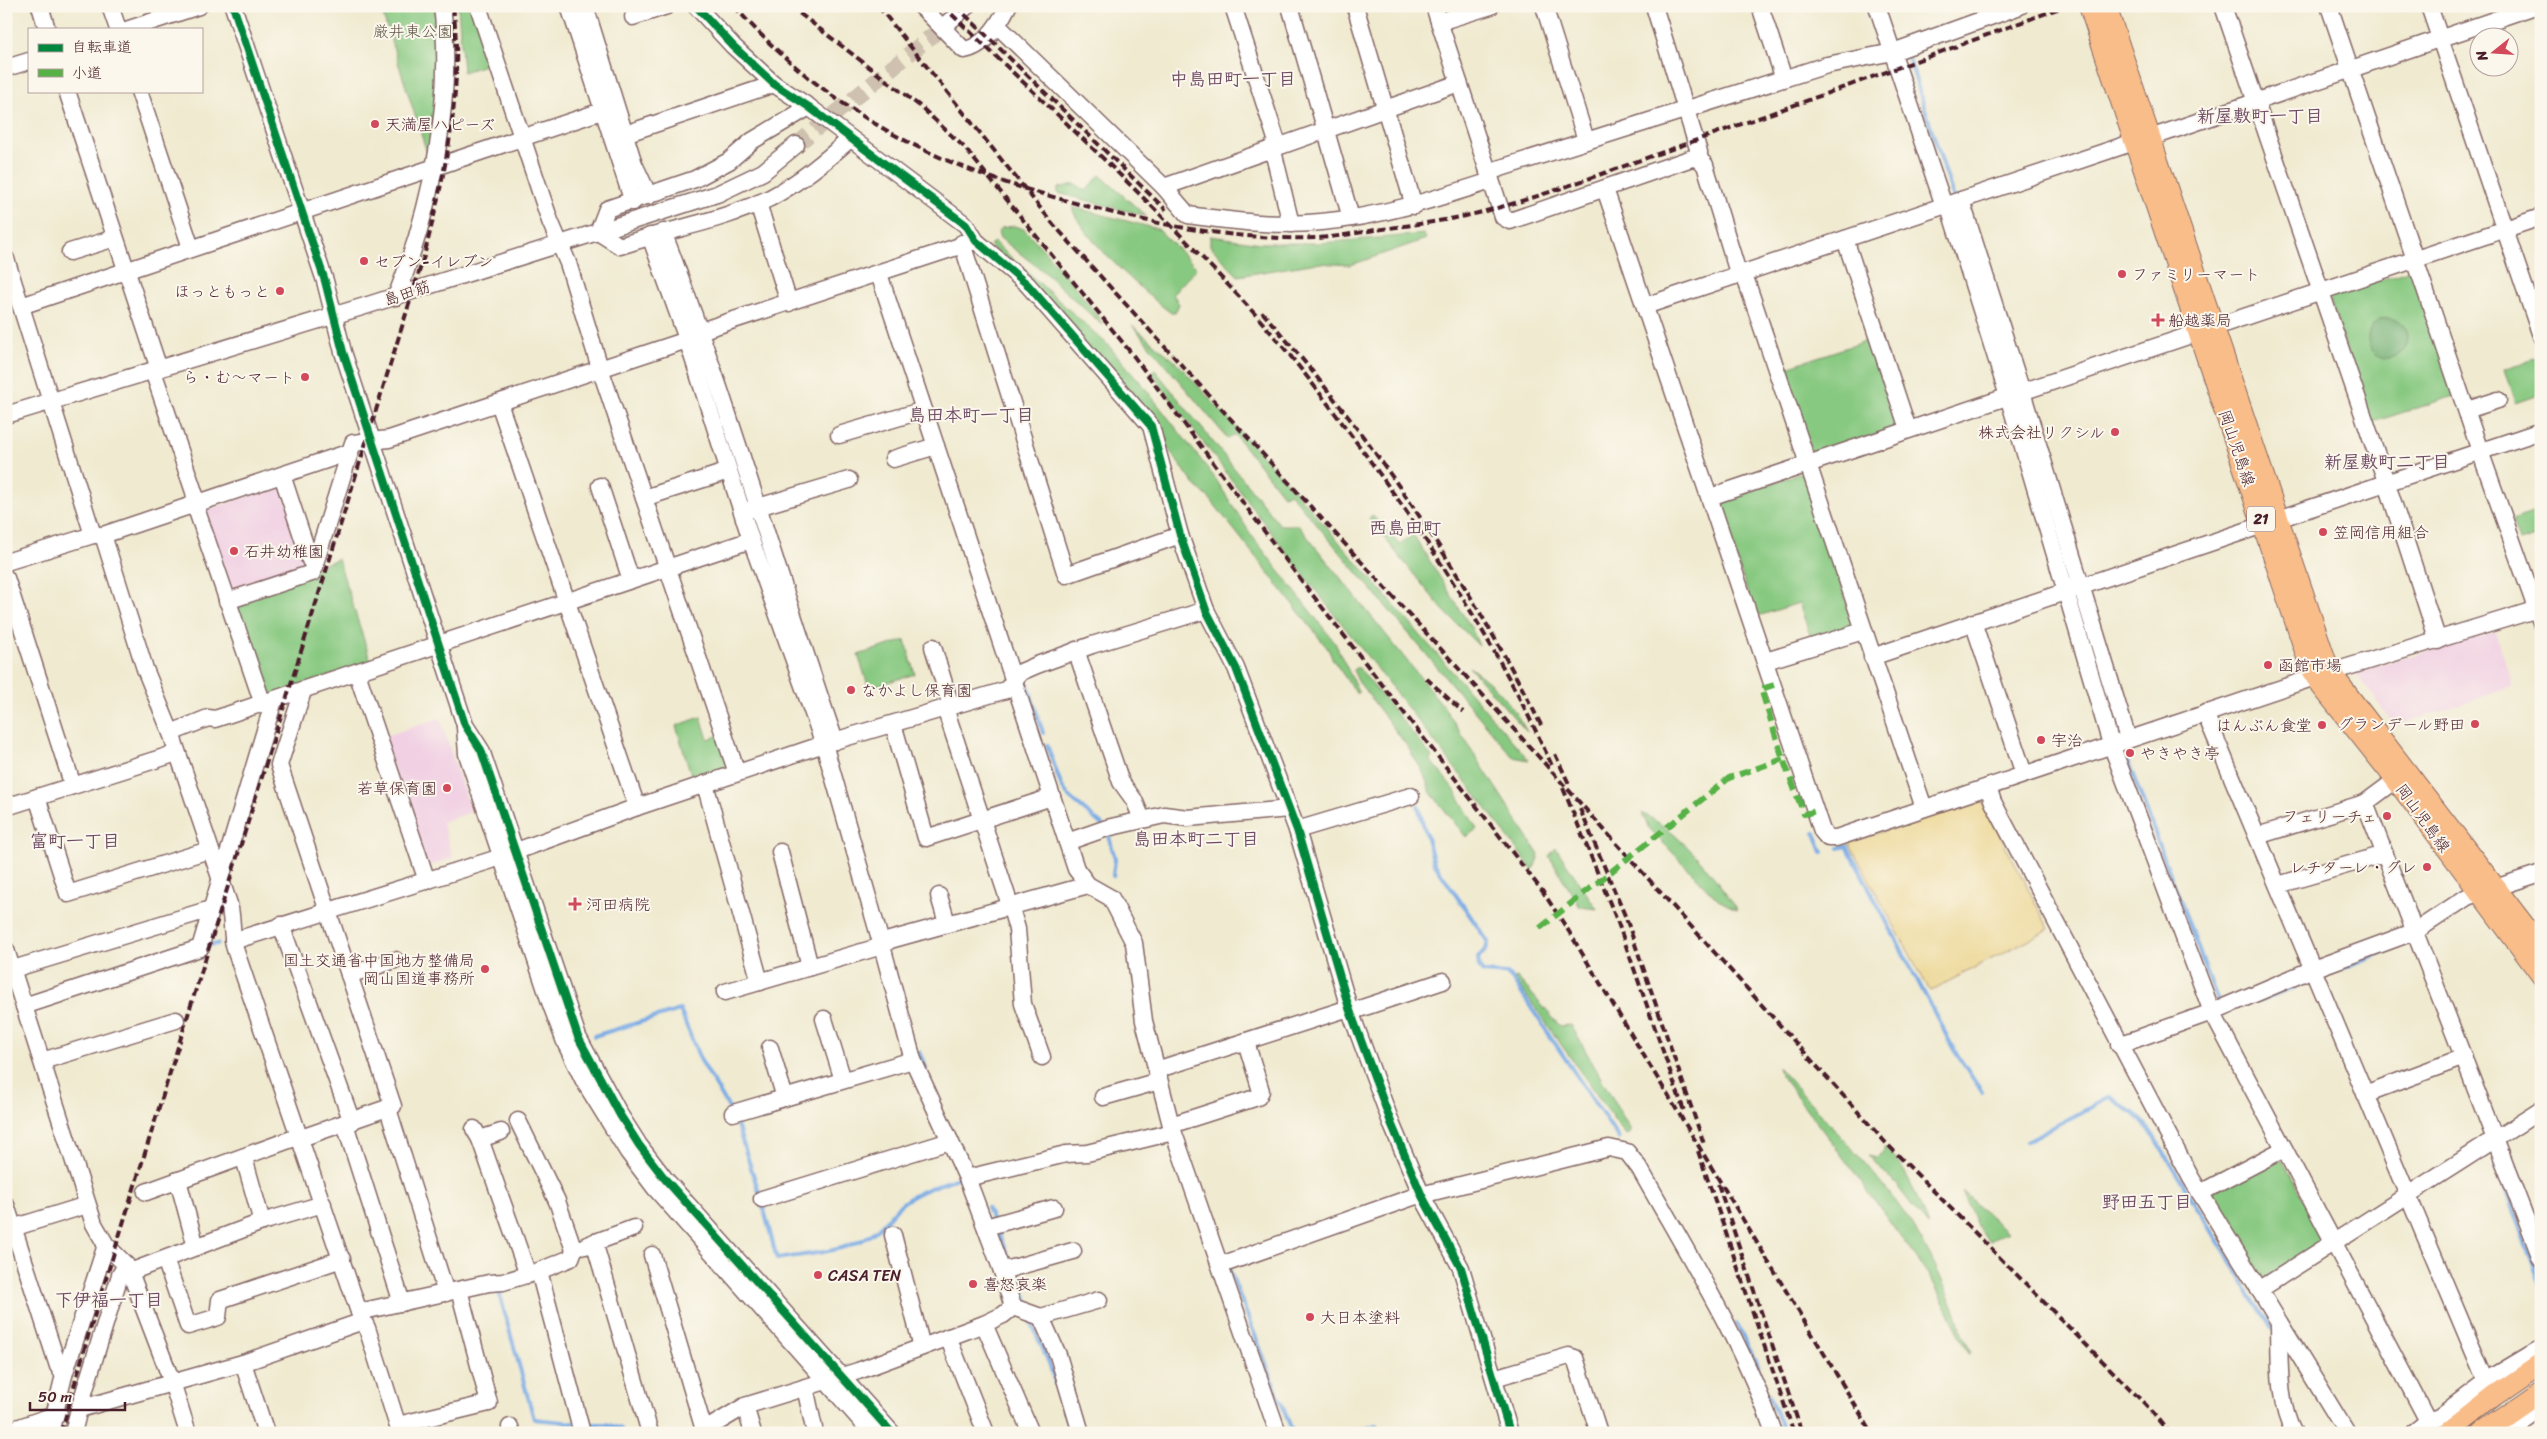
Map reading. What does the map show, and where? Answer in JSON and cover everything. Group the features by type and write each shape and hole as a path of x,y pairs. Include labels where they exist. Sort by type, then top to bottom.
{"main road":[{"name":"岡山児島線","path":"2096,7 2270,522 2317,638 2323,674 2396,780 2487,890 2541,947"},
{"name":"岡山児島線","path":"2323,674 2487,890 2541,975"},
{"path":"2446,1433 2494,1396 2541,1364"},
{"path":"2482,1433 2541,1392"}],"street":[{"path":"40,6 47,28"},
{"path":"110,6 118,28"},
{"path":"132,28 199,6"},
{"path":"233,6 325,281 333,316 372,442 465,725 467,754 508,854 557,1000 578,1036 590,1077 610,1112 727,1259 882,1431"},
{"path":"396,297 408,266 428,199 439,138 444,65 442,6"},
{"path":"478,6 550,221 560,244 737,773"},
{"path":"569,6 633,202"},
{"path":"585,6 634,164 649,196"},
{"path":"633,17 667,6"},
{"path":"696,6 733,46 774,84 809,107 850,140 966,225 969,242 1066,575 1180,535"},
{"path":"921,6 964,50 974,48 998,26 1008,6"},
{"path":"944,26 967,6"},
{"path":"1233,6 1275,146 1291,224"},
{"path":"1290,6 1351,218"},
{"path":"1355,6 1414,206"},
{"path":"1434,6 1489,177 1504,217 1510,221 1692,158 1702,162"},
{"path":"1439,22 1491,6"},
{"path":"1544,6 1586,140"},
{"path":"1654,6 1702,162 1808,465 1924,808"},
{"path":"1760,6 1784,79"},
{"path":"1877,6 1952,203 2015,394 2120,741 2217,1009 2284,1149 2428,1422"},
{"path":"998,26 1164,187 1188,216 1291,224 1351,218 1414,206 1586,140 1686,109 1698,108 1827,65 1893,52 2020,6"},
{"path":"2223,6 2438,641"},
{"path":"1605,189 1822,831 1828,838 1836,838 2323,674 2539,613 2480,452 2470,409 2329,6"},
{"path":"2429,6 2541,336"},
{"path":"1645,306 2256,102 2535,6"},
{"path":"6,68 28,61"},
{"path":"1164,187 1384,107 1459,82"},
{"path":"625,134 774,84"},
{"path":"17,998 200,948 268,702 227,601 126,270 67,92"},
{"path":"138,92 191,248"},
{"path":"809,107 752,141 729,161 695,179 633,202 607,209 598,232 620,246 758,203 809,174 850,140"},
{"path":"21,306 602,111"},
{"name":"島田筋","path":"6,415 396,297 716,194 763,172 796,146"},
{"path":"758,203 789,303"},
{"path":"1710,497 2541,218"},
{"path":"656,234 693,334 750,509 789,609 886,944 913,1060 950,1141 971,1177 1029,1312 1058,1355 1080,1433"},
{"path":"70,252 115,238"},
{"path":"1845,239 1908,429"},
{"path":"227,601 312,573 353,443 389,439 499,403 693,334 878,274 908,261 969,242"},
{"path":"969,242 1027,284 1151,426 1180,535 1206,610 1236,668 1297,830 1349,1010 1392,1125 1422,1196 1461,1268 1510,1433"},
{"path":"6,259 50,401 145,669 170,733 210,850 231,913 230,931 233,941 399,1429 489,1403 388,1109"},
{"path":"878,274 1076,869 1088,885 1111,898 1134,943 1144,1022 1158,1075 1225,1263 1278,1433"},
{"path":"693,334 729,471 750,509 751,540 829,743"},
{"path":"2470,409 2498,400"},
{"path":"499,403 637,807"},
{"path":"839,435 924,410"},
{"path":"1872,656 2541,431"},
{"path":"893,459 936,446"},
{"path":"6,562 98,535 350,452"},
{"path":"644,498 729,471"},
{"path":"282,475 310,560 315,567"},
{"path":"750,509 850,480"},
{"path":"600,486 631,580"},
{"path":"170,733 208,718 215,720 751,540"},
{"path":"6,578 73,786"},
{"path":"233,941 328,910 427,881 637,807 829,743 1006,690 1020,672 1076,650 1206,610"},
{"path":"1973,622 2024,774"},
{"path":"1766,661 1863,631"},
{"path":"933,647 948,707 1010,905 1018,938 1023,1004 1042,1057"},
{"path":"1076,650 1121,782 1134,800 1142,819"},
{"path":"357,673 427,881"},
{"path":"146,1192 393,1106 279,765 303,691"},
{"path":"2205,713 2486,1382"},
{"path":"893,724 926,838 1052,797"},
{"path":"6,807 177,753"},
{"path":"2257,836 2365,803 2396,780"},
{"path":"705,784 760,982"},
{"path":"1988,787 1993,802 2119,1045 2200,1193 2347,1433"},
{"path":"1297,830 1411,796"},
{"path":"37,797 68,894 210,850"},
{"path":"2365,803 2416,931 2459,1059 2490,1141 2541,1258"},
{"path":"1067,842 1142,819 1164,815 1188,818 1289,809"},
{"path":"780,852 810,968"},
{"path":"2278,885 2385,854"},
{"path":"2119,1045 2315,975 2416,931 2467,897 2541,873"},
{"path":"725,992 810,968 1010,905 1088,885"},
{"path":"938,896 947,924"},
{"path":"13,969 211,909"},
{"path":"281,925 348,1123 402,1303"},
{"path":"6,950 13,969 17,998 42,1061 87,1205 97,1230 106,1245 128,1268 172,1382 188,1433"},
{"path":"349,975 395,960"},
{"path":"1104,1097 1246,1042 1443,981"},
{"path":"824,1019 843,1080"},
{"path":"42,1061 176,1020"},
{"path":"971,1177 1066,1154 1087,1153 1175,1126 1258,1097 1261,1091 1246,1042"},
{"path":"770,1048 785,1098"},
{"path":"2365,1094 2459,1059"},
{"path":"734,1113 913,1060"},
{"path":"2258,1290 2541,1110"},
{"path":"6,1432 44,1420 54,1414 77,1413 172,1382 243,1363 402,1303 503,1282 534,1273 571,1258 574,1250 557,1201 518,1121"},
{"path":"501,1132 477,1134 534,1273 580,1427"},
{"path":"762,1199 950,1141"},
{"path":"1225,1263 1413,1197 1609,1148 1627,1152 1640,1169 1729,1329 1765,1408 1774,1433"},
{"path":"2200,1193 2284,1149"},
{"path":"244,1158 262,1222"},
{"path":"178,1180 196,1247"},
{"path":"73,1433 77,1413 120,1275 128,1268 165,1259 262,1222 323,1204"},
{"path":"6,1205 10,1229 58,1366 64,1375"},
{"path":"10,1229 87,1205"},
{"path":"991,1225 1054,1208"},
{"path":"574,1250 634,1228"},
{"path":"893,1235 922,1347"},
{"path":"594,1242 650,1433"},
{"path":"50,1433 64,1375 106,1245"},
{"path":"1010,1269 1073,1251"},
{"path":"652,1255 702,1432 745,1406 922,1347 1003,1315 1099,1300"},
{"path":"165,1259 188,1326 218,1317 220,1300 342,1259"},
{"path":"984,1324 1030,1433"},
{"path":"2279,1324 2280,1371 2285,1408 2294,1433"},
{"path":"948,1337 986,1433"},
{"path":"2413,1433 2428,1422 2440,1417 2486,1382 2541,1348"},
{"path":"1494,1378 1569,1356 1575,1358 1599,1433"},
{"path":"243,1363 266,1433"},
{"path":"805,1387 815,1433"},
{"path":"745,1406 753,1433"},
{"path":"2505,1433 2541,1408"},
{"path":"77,1413 82,1433"}],"shaded area":[{"path":"281,485 308,570 234,595 204,511"},
{"path":"2496,631 2512,687 2395,726 2355,672"},
{"path":"440,718 471,812 442,822 453,858 426,867 383,737"}],"green space":[{"name":"厳井東公園","path":"380,6 435,6 438,82 435,119 428,156"},
{"path":"458,6 475,6 494,62 463,72"},
{"path":"1100,175 1146,216 1058,193 1058,188 1075,184 1086,191"},
{"path":"1072,207 1158,229 1197,268 1173,294 1179,304 1175,313 1171,313 1160,305 1099,247 1086,232"},
{"path":"1014,226 1025,230 1042,248 1092,308 1102,325 1044,272 1000,238 998,232 1001,228"},
{"path":"1424,234 1426,239 1351,265 1317,263 1238,276 1210,246 1210,236 1261,243 1321,243"},
{"path":"994,242 1108,345 1141,383 1215,478 1252,536 1335,643 1359,693 1356,693 1333,660 1328,649 1210,499 1194,484 1162,440 990,245"},
{"path":"2414,269 2457,395 2370,423 2330,299 2333,296"},
{"path":"2388,318 2402,324 2408,338 2402,352 2388,358 2374,352 2368,338 2374,324"},
{"path":"1132,325 1177,363 1300,497 1529,760 1513,757 1296,500 1289,493 1283,495 1235,435 1228,439"},
{"path":"1872,339 1900,427 1812,455 1784,368"},
{"path":"2541,357 2541,394 2515,403 2504,369"},
{"path":"1155,370 1280,525 1298,525 1444,707 1539,855 1533,871 1480,800 1298,568 1151,373"},
{"path":"1800,473 1805,476 1855,627 1812,641 1799,603 1755,617 1720,506 1722,502"},
{"path":"2541,510 2541,535 2519,542 2512,520"},
{"path":"1372,515 1400,545 1413,534 1472,629 1479,646 1443,610 1369,519"},
{"path":"338,559 371,662 265,697 235,607 321,565"},
{"path":"905,640 915,674 869,688 858,655"},
{"path":"1469,667 1503,695 1527,732"},
{"path":"1359,668 1432,757 1430,760 1454,789 1477,829 1466,837 1431,793 1422,770 1407,746 1358,681 1353,670"},
{"path":"701,717 708,739 720,735 732,772 694,784 676,726"},
{"path":"1642,813 1684,843 1718,882 1738,910 1718,900 1648,827"},
{"path":"1556,848 1597,909 1580,907 1549,856"},
{"path":"1517,977 1560,1026 1571,1025 1630,1129 1630,1133 1626,1135 1621,1129 1514,978"},
{"path":"1778,1067 1865,1163 1912,1224 1938,1271 1971,1353 1969,1353 1932,1280 1780,1074"},
{"path":"1885,1147 1906,1174 1928,1226 1897,1186 1868,1155 1877,1157 1883,1152"},
{"path":"2282,1159 2324,1236 2322,1242 2265,1278 2259,1276 2212,1199 2213,1191"},
{"path":"1962,1191 2007,1232 1990,1241 1978,1228"}],"sand":[{"path":"1980,797 2049,929 1930,991 1849,843"}],"waterway":[{"path":"1908,56 1954,199"},
{"path":"751,513 762,547"},
{"path":"2534,624 2541,644"},
{"path":"1027,682 1043,733"},
{"path":"1047,745 1062,787 1070,798 1102,825"},
{"path":"2122,746 2219,1004"},
{"path":"1418,806 1434,863 1488,942 1486,950 1478,958 1479,967 1483,972 1507,974 1512,979 1619,1139"},
{"path":"1108,833 1115,859 1113,876"},
{"path":"1815,833 1823,852"},
{"path":"1839,848 1847,846 1954,1050 1982,1092"},
{"path":"205,945 218,944"},
{"path":"2321,977 2398,946"},
{"path":"2256,1002 2312,980"},
{"path":"594,1036 680,1010 700,1059 730,1110"},
{"path":"919,1052 926,1068"},
{"path":"2027,1141 2110,1097 2136,1115 2151,1132 2272,1329"},
{"path":"734,1116 760,1195"},
{"path":"2495,1162 2541,1285"},
{"path":"762,1202 777,1259 842,1248 862,1240 882,1225 905,1201 928,1189 960,1177"},
{"path":"987,1208 993,1222"},
{"path":"996,1228 1011,1263"},
{"path":"1228,1266 1293,1433"},
{"path":"1015,1272 1030,1307"},
{"path":"498,1289 534,1419 574,1423"},
{"path":"1031,1322 1049,1363 1071,1433"},
{"path":"1736,1324 1757,1362 1759,1374"},
{"path":"1768,1394 1784,1433"},
{"path":"583,1424 606,1424 621,1429 623,1433"},
{"path":"1352,1433 1377,1425 1380,1433"}],"tunnel":[{"path":"796,145 944,26"}],"railway":[{"path":"61,1433 89,1333 424,256 451,132 456,70 453,6"},
{"path":"734,6 801,71 837,99 913,145 954,164 1043,194 1145,220 1213,232 1283,238 1340,236 1456,218 1507,205 1606,173 2065,6"},
{"path":"790,6 921,107 964,147 1132,354 1294,571 1543,892 1568,930 1872,1433"},
{"path":"878,6 1054,225 1492,705 1885,1142 2147,1406 2169,1433"},
{"path":"943,6 1088,144 1195,250 1245,303 1292,358 1380,474 1435,555 1510,680 1553,768"},
{"path":"956,6 1166,210"},
{"path":"1262,312 1342,409 1416,510 1482,617 1542,727"},
{"path":"1426,678 1463,712"},
{"path":"1555,754 1570,786"},
{"path":"1563,788 1618,923 1684,1111"},
{"path":"1580,809 1626,918 1704,1144"},
{"path":"1698,1151 1794,1433"},
{"path":"1718,1184 1802,1433"}],"marked path":[{"path":"1774,685 1761,689 1783,759 1804,814 1816,811"},
{"path":"1540,928 1729,778 1783,759"}],"cycle path":[{"path":"233,6 325,281 343,352 465,725 481,750 578,1037 620,1115 639,1145 665,1179 892,1433"},
{"path":"696,6 733,46 774,84 809,107 966,225 976,241 1027,284 1151,426 1180,535 1206,610 1236,668 1297,830 1349,1008 1392,1125 1422,1196 1461,1268 1510,1433"}],"place":[{"name":"天満屋ハピーズ","path":"375,124"},
{"name":"セブン-イレブン","path":"364,261"},
{"name":"ファミリーマート","path":"2122,274"},
{"name":"ほっともっと","path":"280,291"},
{"name":"船越薬局","path":"2158,320"},
{"name":"ら・む〜マート","path":"305,377"},
{"name":"株式会社リクシル","path":"2115,432"},
{"name":"笠岡信用組合","path":"2323,532"},
{"name":"石井幼稚園","path":"234,551"},
{"name":"函館市場","path":"2268,665"},
{"name":"なかよし保育園","path":"851,690"},
{"name":"グランデール野田","path":"2475,724"},
{"name":"はんぶん食堂","path":"2322,725"},
{"name":"宇治","path":"2041,740"},
{"name":"やきやき亭","path":"2130,753"},
{"name":"若草保育園","path":"447,788"},
{"name":"フェリーチェ","path":"2387,816"},
{"name":"レチターレ・グレ","path":"2427,867"},
{"name":"河田病院","path":"575,904"},
{"name":"国土交通省中国地方整備局 岡山国道事務所","path":"485,969"},
{"name":"CASA TEN","path":"818,1275"},
{"name":"喜怒哀楽","path":"973,1284"},
{"name":"大日本塗料","path":"1310,1317"}],"district":[{"name":"中島田町一丁目","path":"1233,79"},
{"name":"新屋敷町一丁目","path":"2260,116"},
{"name":"島田本町一丁目","path":"971,415"},
{"name":"新屋敷町二丁目","path":"2387,462"},
{"name":"西島田町","path":"1405,528"},
{"name":"島田本町二丁目","path":"1196,839"},
{"name":"富町一丁目","path":"75,841"},
{"name":"野田五丁目","path":"2147,1202"},
{"name":"下伊福一丁目","path":"109,1300"}]}
